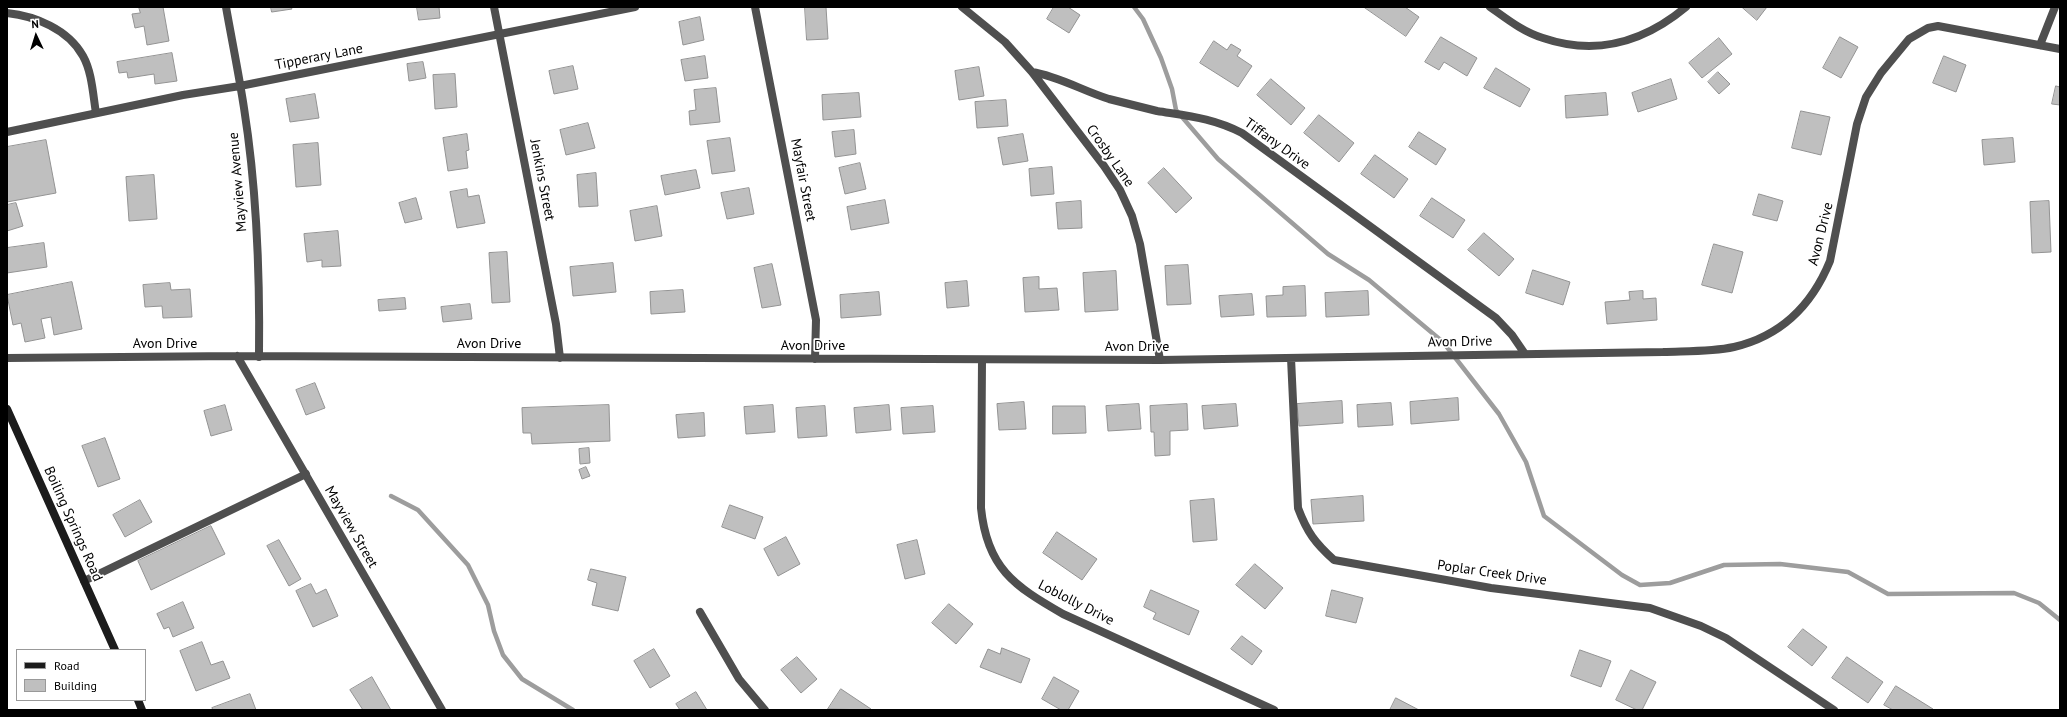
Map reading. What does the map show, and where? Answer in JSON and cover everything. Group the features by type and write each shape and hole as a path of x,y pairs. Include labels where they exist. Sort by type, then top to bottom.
{"main road":[{"name":"Boiling Springs Road","path":"7,409 10,421 115,649"}],"street":[{"name":"Mayview Avenue","path":"226,7 250,153 256,238 259,356"},
{"name":"Jenkins Street","path":"494,7 556,324 560,358"},
{"name":"Tipperary Lane","path":"7,132 183,95 240,86 635,7"},
{"name":"Mayfair Street","path":"754,7 816,320 815,359"},
{"path":"962,7 1005,42 1032,72"},
{"path":"1490,7 1518,27 1542,38 1568,45 1595,46 1621,43 1646,34 1669,21 1686,7"},
{"path":"2040,45 2055,7"},
{"path":"7,12 24,14 38,19 56,30 77,47 84,56 88,68 96,113"},
{"name":"Avon Drive","path":"7,358 259,356 1160,360 1710,350 1732,347 1754,341 1775,331 1793,317 1809,301 1821,282 1830,261 1861,111 1873,84 1909,38 1928,28 1938,26 2060,49"},
{"name":"Tiffany Drive","path":"1032,72 1046,74 1081,89 1131,105 1208,118 1225,124 1242,133 1496,318 1512,335 1525,354"},
{"name":"Crosby Lane","path":"1032,72 1104,166 1120,190 1132,216 1140,244 1160,360"},
{"name":"Mayview Street","path":"238,356 442,710"},
{"name":"Poplar Creek Drive","path":"1291,358 1298,508 1305,528 1317,546 1334,560 1491,588 1650,608 1676,616 1726,638 1834,710"},
{"name":"Loblolly Drive","path":"982,360 980,508 983,528 987,541 999,565 1012,581 1036,599 1063,614 1273,710"},
{"path":"84,581 306,474"},
{"path":"700,612 740,679 765,710"}],"building":[{"path":"139,7 163,7 169,41 147,45 144,26 135,28 132,14 140,13"},
{"path":"271,7 291,7 292,9 272,12"},
{"path":"417,7 439,7 440,18 419,20"},
{"path":"805,7 826,7 828,39 807,40"},
{"path":"1054,7 1068,7 1080,15 1069,33 1047,19"},
{"path":"1364,7 1405,7 1419,17 1406,36"},
{"path":"1742,7 1767,7 1757,20"},
{"path":"700,17 704,40 683,45 679,22"},
{"path":"1441,37 1477,58 1467,76 1444,62 1439,70 1425,62"},
{"path":"1840,37 1858,47 1841,78 1823,68"},
{"path":"1719,38 1732,54 1702,78 1689,63"},
{"path":"1214,41 1227,50 1231,44 1241,50 1237,56 1252,66 1238,87 1200,63"},
{"path":"172,53 177,81 155,84 154,74 128,78 127,72 119,73 117,62"},
{"path":"705,56 708,78 685,81 681,60"},
{"path":"1944,56 1966,65 1956,92 1933,83"},
{"path":"423,62 426,78 409,81 407,64"},
{"path":"573,66 578,89 554,94 549,71"},
{"path":"979,67 984,96 959,100 955,71"},
{"path":"1496,68 1530,89 1520,107 1484,88"},
{"path":"1718,72 1730,84 1719,94 1708,82"},
{"path":"455,74 457,107 435,109 433,75"},
{"path":"1271,79 1305,108 1291,125 1257,95"},
{"path":"1671,79 1677,99 1638,112 1632,93"},
{"path":"2056,86 2060,87 2060,105 2052,104"},
{"path":"716,88 720,122 690,125 689,111 696,110 694,90"},
{"path":"859,93 861,117 823,120 822,95"},
{"path":"1606,93 1608,115 1566,118 1565,96"},
{"path":"315,94 319,118 290,122 286,99"},
{"path":"1006,100 1008,126 977,128 975,102"},
{"path":"1801,111 1830,117 1821,155 1792,148"},
{"path":"1319,115 1354,143 1339,162 1304,133"},
{"path":"588,123 595,148 566,155 560,130"},
{"path":"854,130 856,154 835,157 832,132"},
{"path":"1419,132 1446,149 1436,165 1409,147"},
{"path":"467,134 469,150 466,151 468,168 448,171 443,138"},
{"path":"1023,134 1028,161 1003,165 998,138"},
{"path":"730,138 735,171 712,174 707,141"},
{"path":"2013,138 2015,162 1984,165 1982,140"},
{"path":"46,140 56,193 7,202 7,147"},
{"path":"318,143 321,185 296,187 293,145"},
{"path":"1375,155 1408,179 1394,198 1361,174"},
{"path":"860,163 866,189 845,194 839,168"},
{"path":"1052,167 1054,194 1031,196 1029,169"},
{"path":"1164,168 1192,198 1176,213 1148,183"},
{"path":"696,170 700,188 665,195 661,176"},
{"path":"596,173 598,206 579,207 577,175"},
{"path":"154,175 157,219 129,221 126,177"},
{"path":"749,188 754,214 727,219 721,193"},
{"path":"467,189 468,197 479,195 485,223 457,228 450,192"},
{"path":"1759,194 1783,201 1777,221 1753,215"},
{"path":"416,198 422,219 405,223 399,203"},
{"path":"1432,198 1465,220 1453,238 1420,216"},
{"path":"885,200 889,223 851,230 847,207"},
{"path":"1081,201 1082,228 1058,229 1056,203"},
{"path":"2049,201 2051,252 2032,253 2030,202"},
{"path":"16,203 23,226 7,231 7,205"},
{"path":"657,206 662,236 635,241 630,211"},
{"path":"338,231 341,266 322,267 322,260 307,262 304,234"},
{"path":"1484,233 1514,259 1499,276 1468,250"},
{"path":"44,243 47,267 7,273 7,248"},
{"path":"1714,244 1743,252 1732,293 1702,285"},
{"path":"507,252 510,302 492,303 489,253"},
{"path":"613,263 616,292 573,296 570,267"},
{"path":"772,264 781,305 762,308 754,268"},
{"path":"1188,265 1191,304 1167,305 1165,266"},
{"path":"1533,270 1570,282 1563,305 1526,293"},
{"path":"1116,271 1118,310 1085,312 1083,273"},
{"path":"1039,277 1039,289 1057,288 1059,310 1025,312 1023,278"},
{"path":"967,281 969,306 947,308 945,283"},
{"path":"72,282 82,329 54,335 51,317 41,319 45,338 25,342 21,323 13,325 7,295"},
{"path":"170,283 171,290 190,289 192,317 163,318 162,306 145,307 143,285"},
{"path":"1305,286 1306,316 1267,317 1266,296 1283,295 1283,287"},
{"path":"683,290 685,312 651,314 650,292"},
{"path":"1368,291 1369,315 1326,317 1325,293"},
{"path":"1643,291 1643,299 1656,298 1657,320 1607,324 1605,302 1630,300 1629,292"},
{"path":"879,292 881,315 841,318 840,295"},
{"path":"1252,294 1254,315 1221,317 1219,296"},
{"path":"405,298 406,309 379,311 378,300"},
{"path":"470,304 472,319 443,322 441,307"},
{"path":"315,383 325,408 306,415 296,390"},
{"path":"1458,398 1459,420 1411,424 1410,402"},
{"path":"1342,401 1343,423 1299,426 1297,404"},
{"path":"1024,402 1026,429 999,430 997,404"},
{"path":"1391,403 1393,425 1358,427 1357,405"},
{"path":"1139,404 1141,429 1108,431 1106,406"},
{"path":"1187,404 1188,430 1170,431 1170,455 1155,456 1154,432 1151,432 1150,406"},
{"path":"1236,404 1238,426 1204,429 1202,406"},
{"path":"225,405 232,430 211,436 204,411"},
{"path":"609,405 610,441 532,444 531,433 523,433 522,408"},
{"path":"773,405 775,432 746,434 744,407"},
{"path":"889,405 891,430 856,433 854,408"},
{"path":"825,406 827,436 798,438 796,408"},
{"path":"933,406 935,432 903,434 901,408"},
{"path":"1053,406 1085,406 1086,433 1053,434"},
{"path":"704,413 705,436 678,438 676,415"},
{"path":"105,438 120,479 98,487 82,446"},
{"path":"589,448 590,463 580,464 579,449"},
{"path":"586,467 590,476 582,479 579,470"},
{"path":"1363,496 1364,521 1313,524 1311,500"},
{"path":"1214,499 1217,540 1193,542 1190,501"},
{"path":"140,500 152,522 125,537 113,515"},
{"path":"730,505 763,517 755,539 722,527"},
{"path":"211,526 225,554 151,590 138,561"},
{"path":"1057,532 1097,559 1082,580 1043,553"},
{"path":"786,537 800,564 778,576 764,549"},
{"path":"279,540 301,579 289,586 267,546"},
{"path":"917,540 925,574 905,579 897,545"},
{"path":"1255,564 1283,588 1265,609 1236,585"},
{"path":"591,569 626,577 618,611 592,605 597,583 588,580"},
{"path":"311,584 316,594 326,589 338,616 313,627 296,591"},
{"path":"1151,590 1199,611 1189,635 1153,619 1156,613 1144,607"},
{"path":"1332,590 1363,598 1356,623 1326,616"},
{"path":"183,602 194,628 173,637 169,627 164,629 157,614"},
{"path":"949,604 973,624 956,644 932,623"},
{"path":"1803,629 1827,647 1812,666 1788,647"},
{"path":"1242,636 1262,651 1252,665 1231,649"},
{"path":"202,642 211,665 223,661 230,678 196,691 180,651"},
{"path":"1002,648 1030,659 1021,683 980,667 988,649 1000,654"},
{"path":"654,649 670,676 650,688 634,661"},
{"path":"1580,650 1611,661 1601,687 1571,676"},
{"path":"797,657 817,679 801,693 781,670"},
{"path":"1847,657 1883,682 1868,703 1832,678"},
{"path":"1631,670 1656,682 1642,710 1637,710 1616,700"},
{"path":"372,677 391,710 363,710 350,690"},
{"path":"1054,677 1079,691 1068,710 1061,710 1042,699"},
{"path":"1896,686 1933,709 1893,710 1884,705"},
{"path":"841,689 871,709 871,710 828,709"},
{"path":"696,692 707,710 680,710 676,704"},
{"path":"250,694 256,710 213,710 212,708"},
{"path":"1396,698 1419,710 1390,710"}],"waterway":[{"path":"1134,7 1143,19 1161,58 1172,89 1176,110 1218,159 1328,254 1369,280 1443,342 1499,414 1526,462 1544,516 1622,575 1640,585 1670,583 1724,565 1780,564 1848,572 1888,594 2014,593 2039,603 2060,620"},
{"path":"391,496 418,510 468,565 488,605 494,631 503,655 522,679 573,710"}]}
